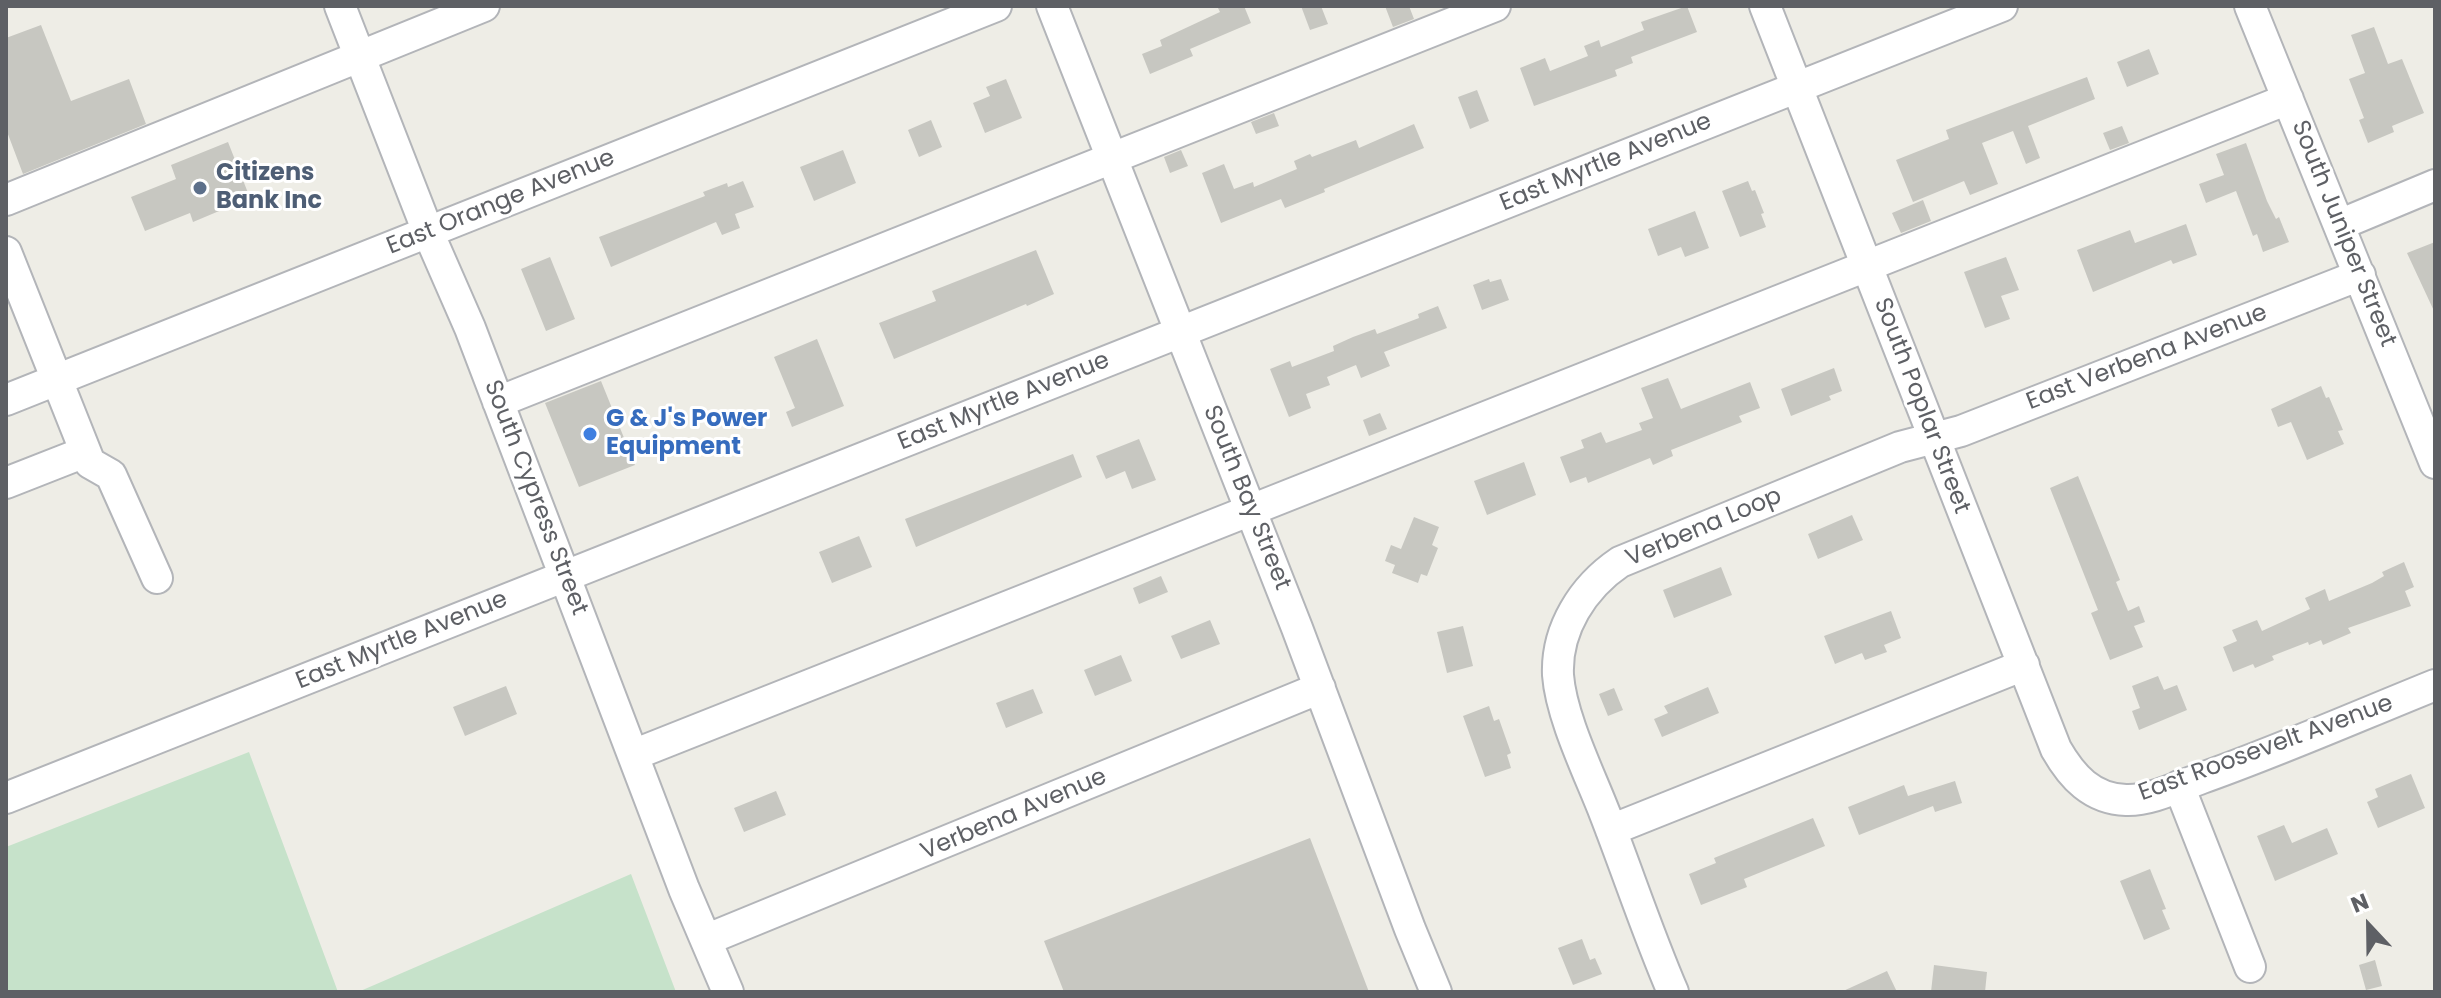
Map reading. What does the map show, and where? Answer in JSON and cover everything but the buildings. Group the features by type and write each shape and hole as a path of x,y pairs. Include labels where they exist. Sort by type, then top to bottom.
{"street":[{"name":"South Cypress Street","path":"340,6 428,232 470,328 684,889 708,939 728,992"},
{"path":"6,200 484,6"},
{"name":"East Orange Avenue","path":"6,400 996,6"},
{"name":"South Bay Street","path":"1052,6 1436,992"},
{"path":"498,402 1495,6"},
{"name":"South Poplar Street","path":"1765,6 1932,437 2062,760 2077,780 2097,792"},
{"name":"East Myrtle Avenue","path":"6,798 2002,6"},
{"name":"South Juniper Street","path":"2250,6 2435,463"},
{"path":"633,755 2288,99"},
{"path":"2339,225 2435,185"},
{"path":"6,252 88,457 111,475 157,578"},
{"name":"East Verbena Avenue","path":"1932,437 1961,431 2360,275"},
{"name":"Verbena Loop","path":"1673,992 1570,724 1558,677 1559,653 1574,608 1602,574 1620,562 1856,464 1932,437"},
{"path":"6,483 88,457"},
{"path":"1611,830 2024,665"},
{"name":"East Roosevelt Avenue","path":"2097,792 2130,800 2179,786 2435,685"},
{"name":"Verbena Avenue","path":"708,939 1320,688"},
{"path":"2179,786 2250,967"}],"green space":[{"path":"249,752 338,992 6,992 6,847"},
{"path":"631,874 676,992 358,992"}],"place":[{"name":"Citizens Bank Inc","path":"200,188"},
{"name":"G & J's Power Equipment","path":"590,434"}]}
